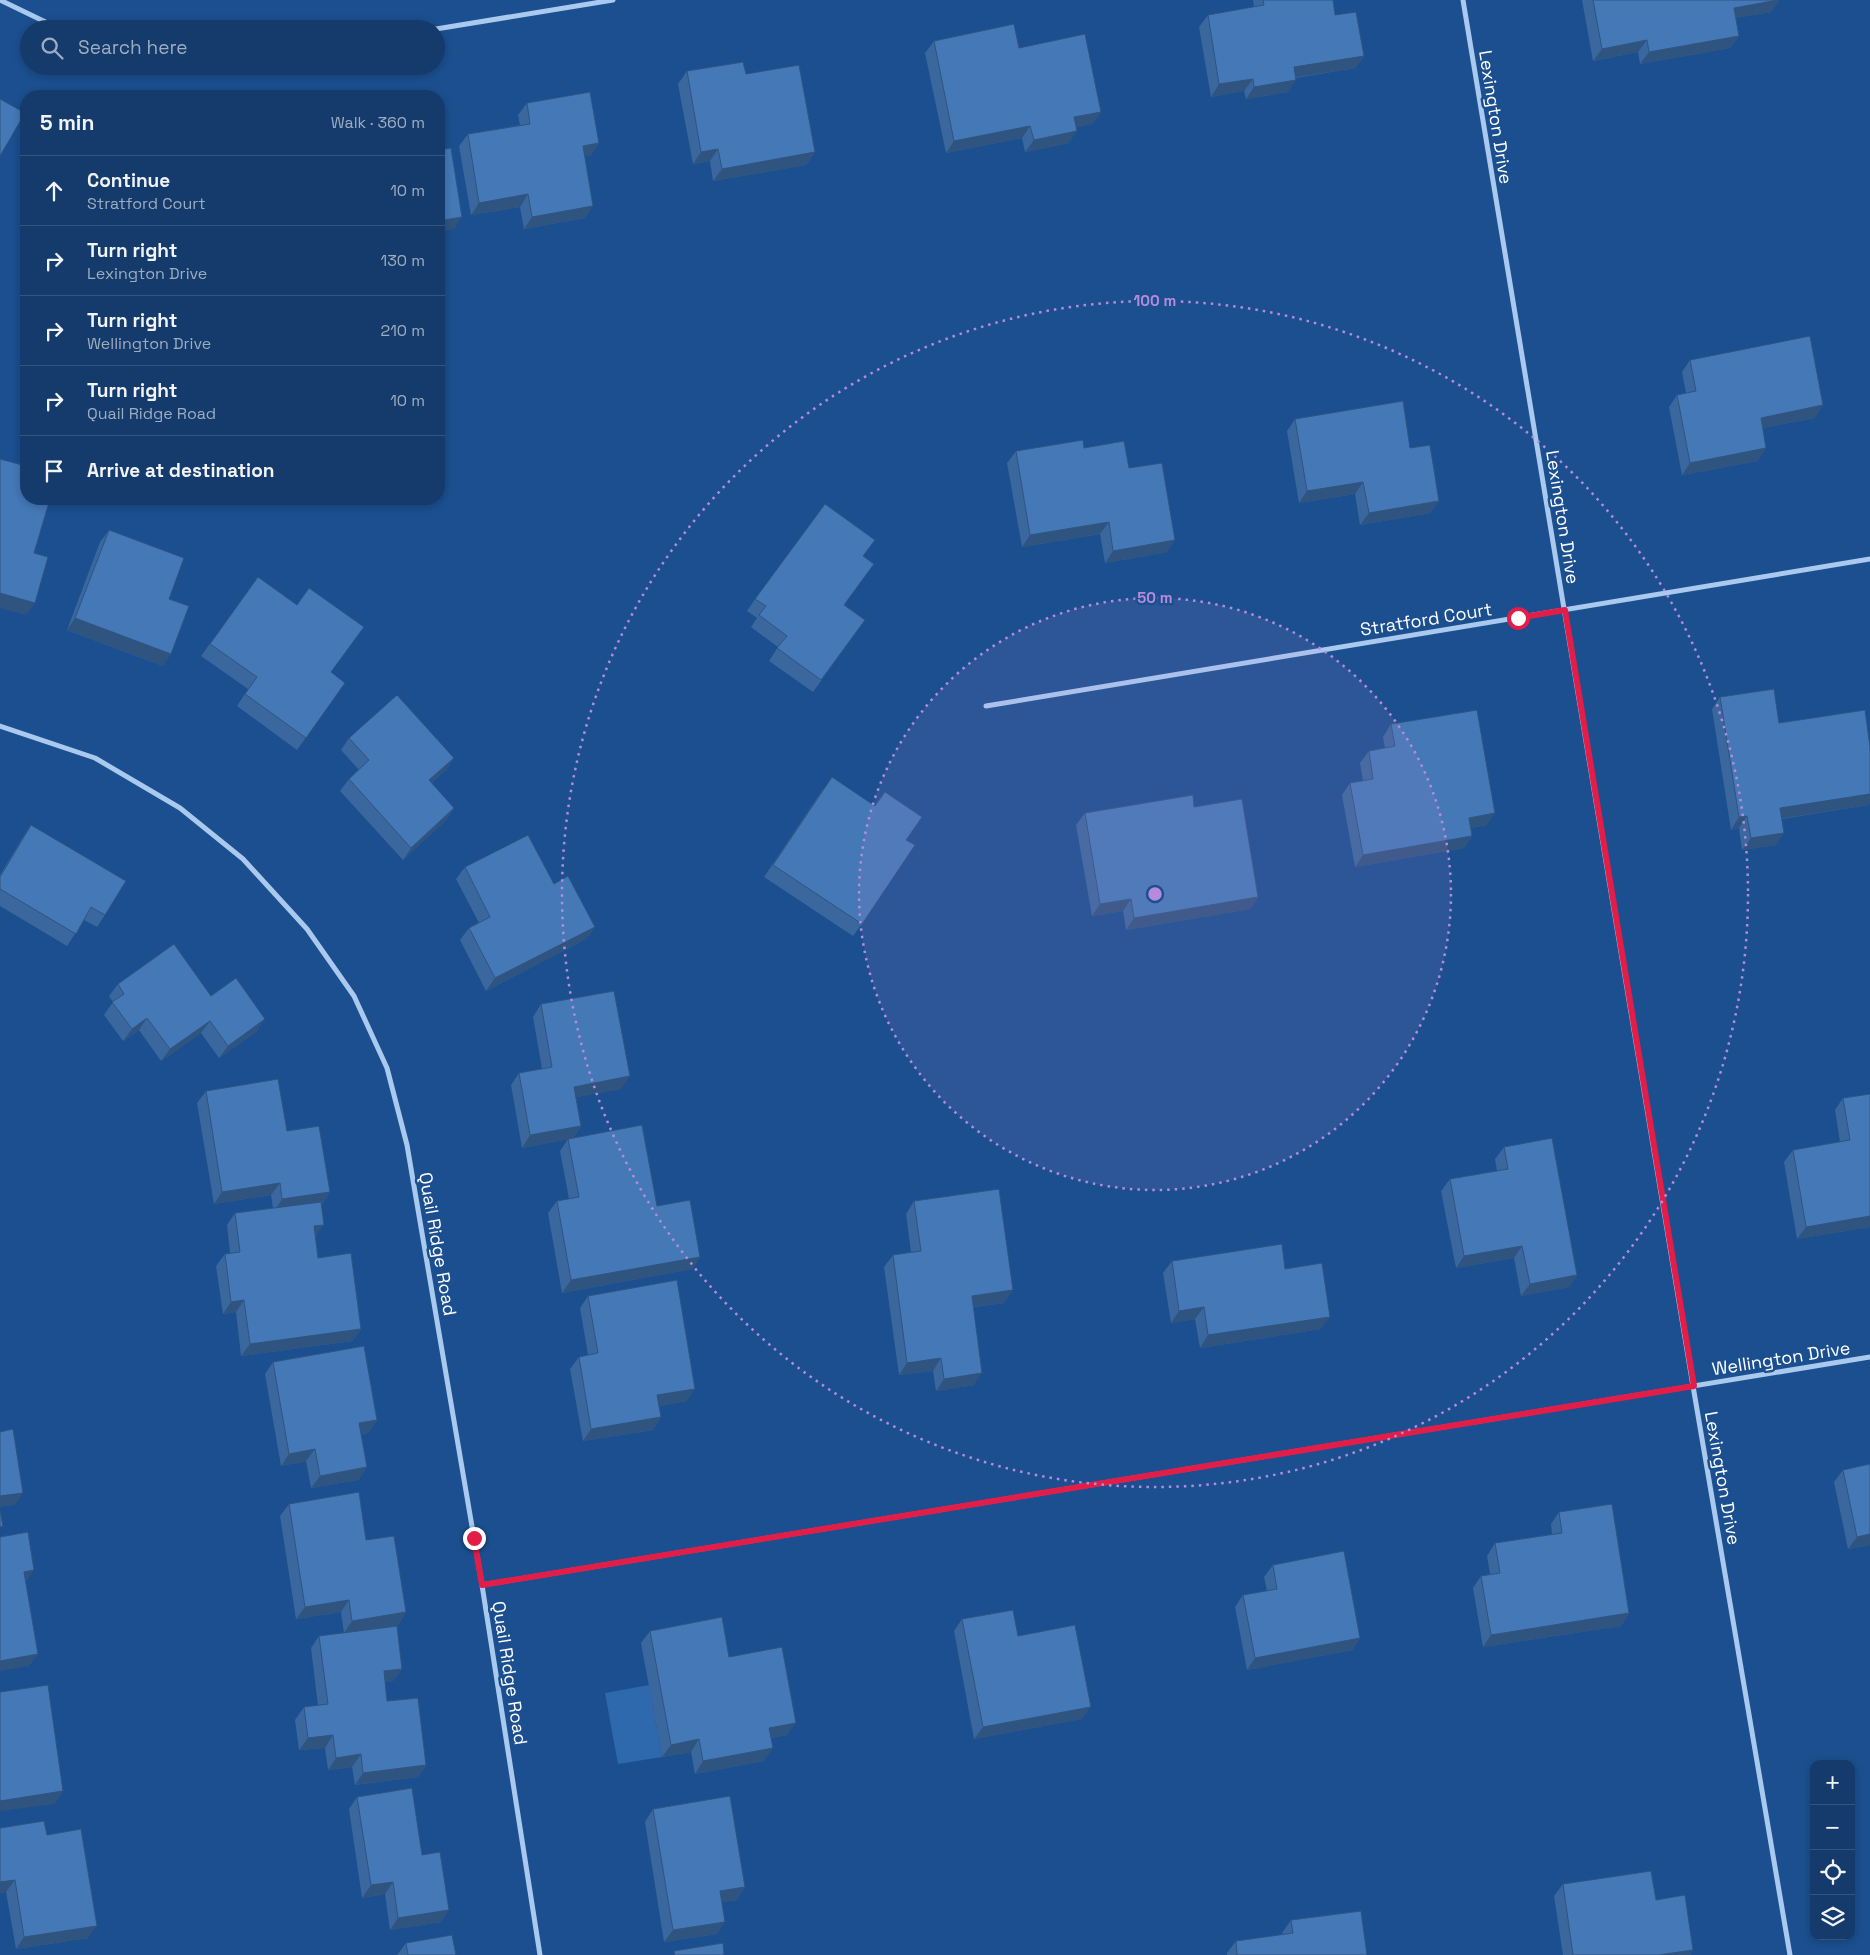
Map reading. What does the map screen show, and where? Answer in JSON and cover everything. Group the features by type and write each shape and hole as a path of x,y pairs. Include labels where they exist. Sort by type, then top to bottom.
{"street":[{"path":"0,0 41,20"},
{"path":"445,28 614,0"},
{"name":"Lexington Drive","path":"1463,0 1790,1955"},
{"name":"Stratford Court","path":"986,706 1870,560"},
{"name":"Quail Ridge Road","path":"0,726 95,758 180,808 250,866 307,929 354,996 386,1068 407,1145 482,1585 540,1955"},
{"name":"Wellington Drive","path":"482,1585 1870,1357"}],"shaded area":[{"path":"649,1685 662,1757 618,1764 605,1693"}],"building":[{"path":"1263,0 1333,0 1335,15 1356,12 1364,56 1294,67 1296,80 1254,87 1253,79 1219,84 1208,15 1264,5"},
{"path":"1593,0 1778,0 1734,8 1739,36 1649,52 1647,40 1602,49"},
{"path":"1014,24 1019,48 1085,34 1101,112 1074,117 1077,131 1034,140 1030,126 954,141 934,41"},
{"path":"743,62 746,74 799,65 815,152 722,169 718,149 701,152 687,71"},
{"path":"590,92 599,143 583,146 593,206 532,217 528,194 479,203 468,134 530,124 527,103"},
{"path":"0,99 20,110 20,122 0,156"},
{"path":"451,148 462,217 445,220 445,149"},
{"path":"1810,336 1823,405 1761,418 1766,448 1690,463 1677,395 1696,391 1690,360"},
{"path":"1403,401 1410,448 1430,445 1439,501 1369,513 1363,482 1307,491 1295,419"},
{"path":"1083,440 1084,448 1124,441 1129,468 1162,463 1175,540 1113,551 1109,522 1030,535 1016,451"},
{"path":"0,459 20,464 20,505 48,505 34,553 48,557 35,603 0,593"},
{"path":"825,504 875,540 863,556 874,564 844,605 865,620 821,680 777,648 787,636 759,615 766,606 755,599"},
{"path":"109,530 184,558 169,599 189,606 171,654 75,618"},
{"path":"258,577 297,605 309,588 364,627 331,672 345,683 306,738 245,694 257,677 210,644"},
{"path":"1774,689 1779,723 1865,710 1870,747 1870,794 1780,808 1784,833 1751,838 1747,816 1739,817 1720,697"},
{"path":"397,695 454,758 429,780 454,808 411,848 349,779 369,760 349,738"},
{"path":"1477,710 1495,813 1469,818 1472,836 1363,855 1350,783 1373,779 1369,751 1395,746 1391,724"},
{"path":"832,777 875,806 885,792 922,817 906,840 915,845 862,924 773,865"},
{"path":"1193,795 1194,807 1242,799 1258,897 1134,918 1131,899 1100,904 1085,813"},
{"path":"31,825 126,881 105,915 91,907 76,934 0,889 0,877"},
{"path":"528,835 554,884 568,876 595,927 495,978 469,928 490,917 465,867"},
{"path":"174,944 211,996 236,978 265,1019 228,1046 210,1021 170,1049 147,1018 132,1029 112,1002 124,994 118,984"},
{"path":"614,991 630,1076 574,1087 581,1126 530,1135 519,1073 552,1067 541,1004"},
{"path":"278,1079 287,1131 319,1126 330,1192 282,1199 280,1183 222,1192 206,1091"},
{"path":"1870,1094 1870,1216 1806,1227 1793,1150 1850,1140 1843,1098"},
{"path":"642,1125 657,1206 690,1200 700,1257 571,1280 557,1201 579,1197 568,1139"},
{"path":"1552,1138 1577,1275 1530,1284 1522,1246 1464,1256 1450,1179 1508,1169 1504,1147"},
{"path":"999,1189 1013,1290 972,1296 982,1373 944,1379 941,1358 907,1363 893,1255 921,1251 914,1201"},
{"path":"321,1202 324,1225 314,1226 318,1258 351,1253 361,1329 250,1344 244,1300 231,1302 225,1254 240,1252 235,1213"},
{"path":"1282,1244 1285,1269 1322,1263 1330,1317 1208,1335 1204,1307 1179,1311 1172,1261"},
{"path":"677,1280 695,1389 657,1395 661,1417 591,1429 579,1357 598,1353 588,1296"},
{"path":"364,1346 377,1420 359,1423 367,1467 320,1476 315,1449 289,1454 273,1362"},
{"path":"13,1429 23,1493 0,1496 0,1432"},
{"path":"1870,1464 1870,1534 1857,1537 1843,1470"},
{"path":"359,1492 366,1540 394,1536 406,1612 352,1621 349,1600 305,1607 289,1504"},
{"path":"1612,1504 1629,1613 1491,1635 1481,1576 1500,1573 1495,1543 1562,1533 1559,1512"},
{"path":"0,1510 3,1526 0,1527"},
{"path":"28,1532 34,1570 24,1572 38,1654 0,1661 0,1537"},
{"path":"1344,1551 1360,1638 1255,1658 1243,1595 1277,1589 1273,1565"},
{"path":"1013,1610 1018,1636 1075,1625 1091,1707 983,1727 962,1619"},
{"path":"722,1617 729,1657 782,1647 796,1723 769,1728 773,1748 703,1761 699,1739 671,1745 650,1631"},
{"path":"397,1626 402,1669 384,1671 387,1701 418,1698 426,1765 363,1773 361,1754 336,1758 333,1735 308,1738 304,1707 328,1704 319,1636"},
{"path":"48,1685 63,1791 0,1801 0,1692"},
{"path":"412,1788 422,1855 440,1852 449,1910 398,1918 393,1882 371,1885 357,1797"},
{"path":"730,1796 745,1887 720,1891 725,1922 673,1930 653,1809"},
{"path":"44,1821 47,1835 81,1829 97,1926 24,1937 15,1880 0,1882 0,1828"},
{"path":"1651,1871 1656,1900 1685,1895 1693,1950 1659,1955 1573,1955 1563,1884"},
{"path":"1361,1911 1367,1955 1237,1955 1236,1941 1293,1933 1291,1920"},
{"path":"452,1935 456,1955 408,1955 406,1943"},
{"path":"723,1943 724,1955 675,1955 674,1951"}],"route":[{"path":"474,1538 482,1585 1694,1386 1565,610 1518,618"}]}
